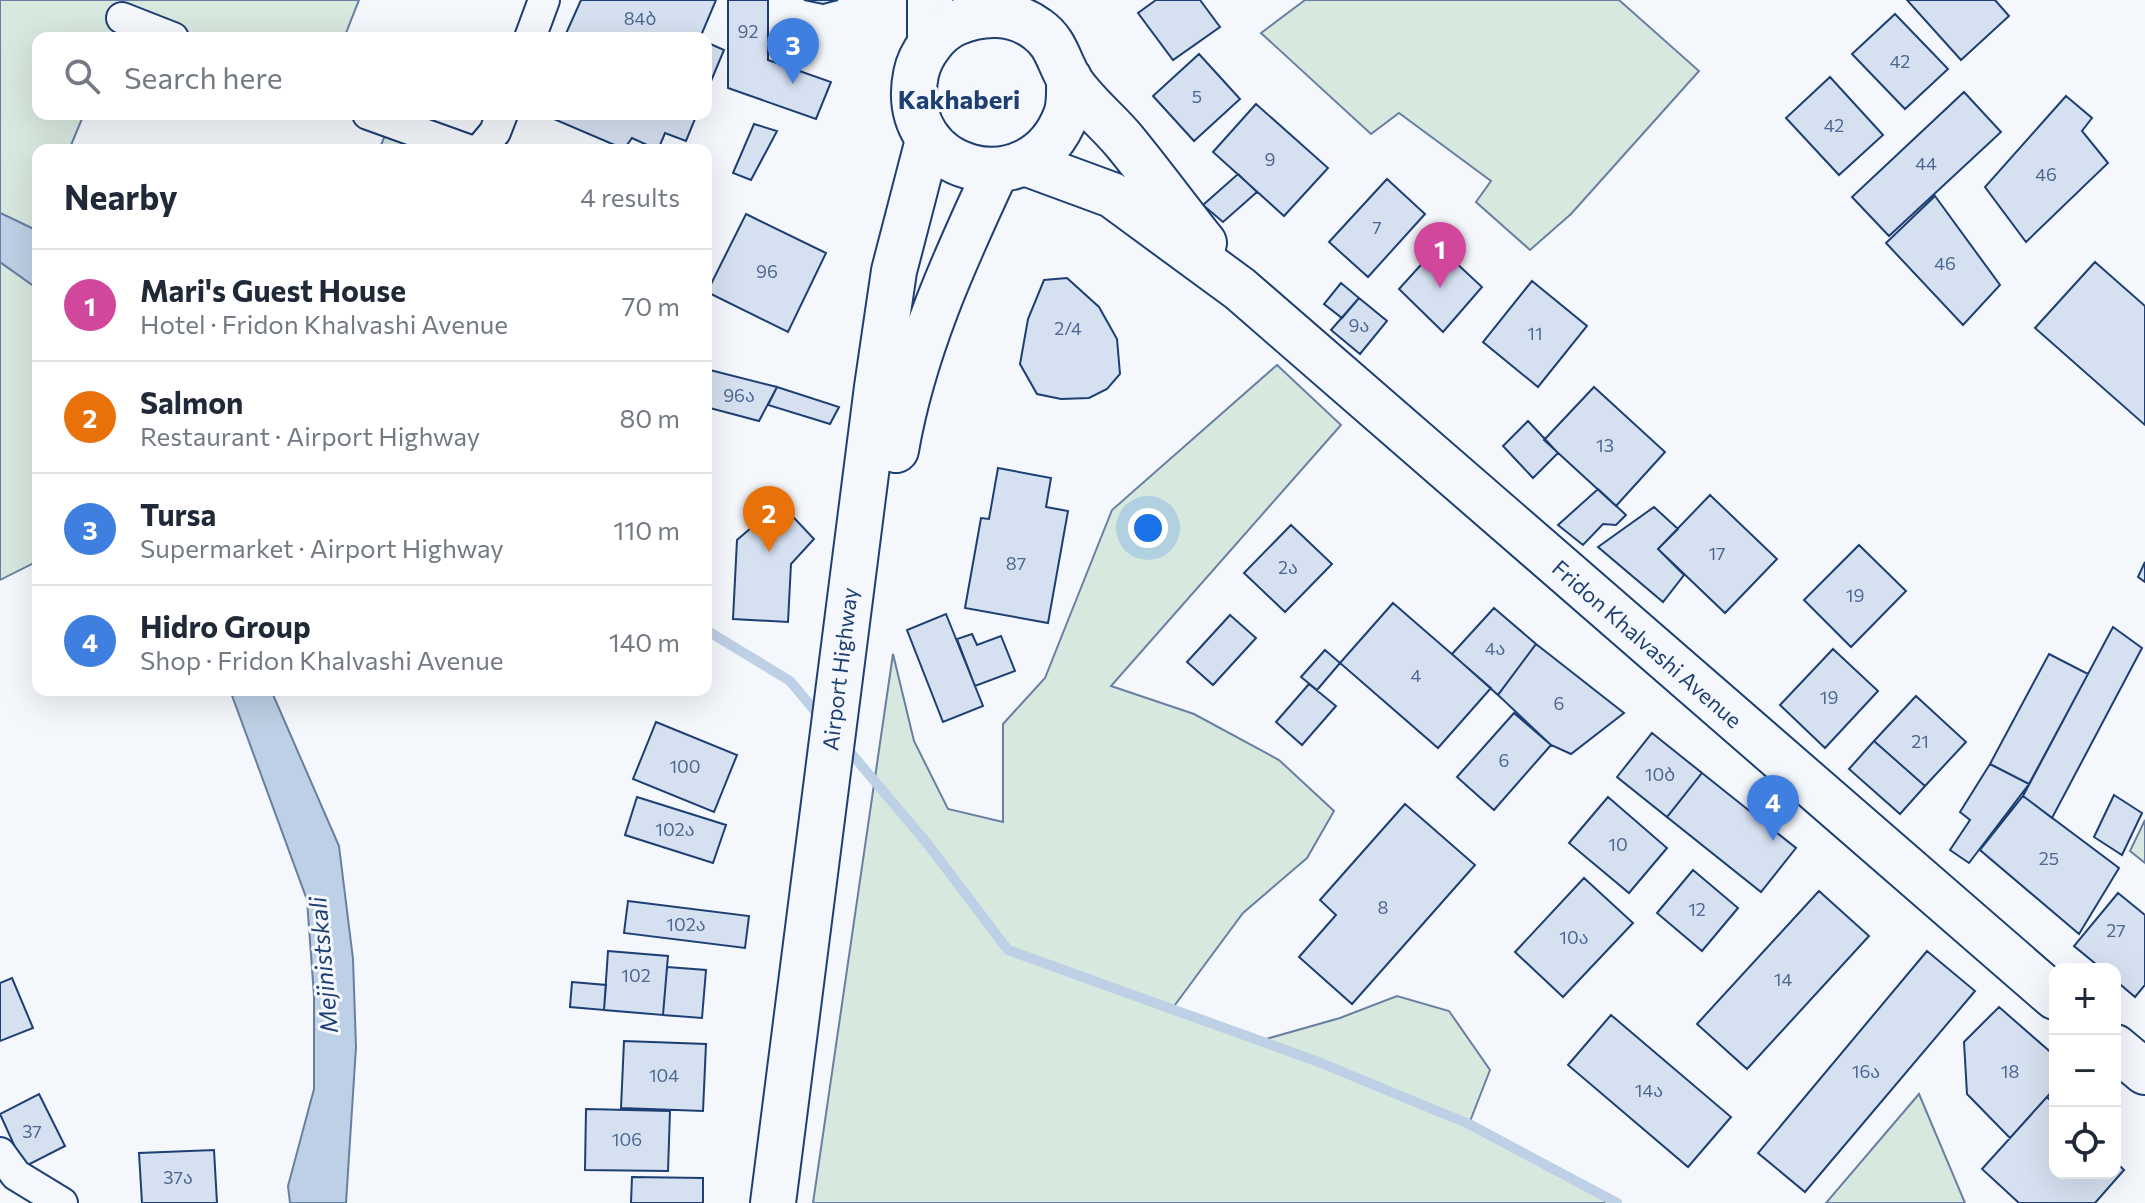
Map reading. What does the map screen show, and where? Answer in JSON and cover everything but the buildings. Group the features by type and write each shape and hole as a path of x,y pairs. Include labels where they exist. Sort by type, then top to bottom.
{"main road":[{"path":"930,0 930,43"},
{"path":"1006,8 1036,28 1058,50 1069,78 1125,142 1240,289 1112,195 1011,167 970,168 947,158 928,140 916,117 912,91 917,66 930,43 952,25 1006,8"},
{"path":"1011,167 1052,142 1068,112 1069,78"},
{"name":"Airport Highway","path":"799,1203 894,271 928,140"},
{"name":"Airport Highway","path":"852,692 906,396 940,295 1011,167"},
{"name":"Fridon Khalvashi Avenue","path":"1240,289 2049,992"},
{"name":"Airport Highway","path":"773,1203 838,815"},
{"path":"2121,1052 2145,1072"}],"street":[{"path":"532,32 544,0"},
{"path":"122,18 158,32"},
{"path":"385,120 451,144"},
{"path":"485,144 500,120"},
{"path":"0,1153 16,1175 62,1203"}],"shaded area":[{"path":"0,0 359,0 346,32 157,32 122,19 117,32 32,32 32,120 82,120 72,144 32,144 32,229 0,213"},
{"path":"1305,0 1619,0 1699,71 1571,214 1530,250 1476,202 1491,181 1399,113 1371,134 1261,33"},
{"path":"390,123 451,144 381,144"},
{"path":"0,262 32,285 32,564 0,580"},
{"path":"1277,365 1341,425 1111,686 1194,714 1279,760 1334,811 1307,858 1243,913 1172,1009 1259,1041 1340,1018 1397,996 1449,1011 1490,1070 1469,1124 1617,1203 813,1203 893,654 914,741 948,809 1003,822 1003,724 1045,678 1112,510"},
{"path":"2145,820 2145,863 2130,851"},
{"path":"1919,1094 1965,1203 1826,1203"}],"water":[{"path":"0,213 32,228 32,285 0,262"},
{"name":"Mejinistskali","path":"232,696 274,696 339,846 353,959 356,1047 346,1203 290,1203 288,1186 314,1089 314,996 307,900"}],"waterway":[{"path":"712,634 790,681 821,718"},
{"path":"845,746 926,842 1008,950 1316,1061 1469,1124 1617,1203"}],"place":[{"name":"Tursa","path":"793,84"},
{"name":"Mari's Guest House","path":"1440,288"},
{"name":"Salmon","path":"769,552"},
{"name":"Hidro Group","path":"1773,841"}],"district":[{"name":"Kakhaberi","path":"959,100"}]}
